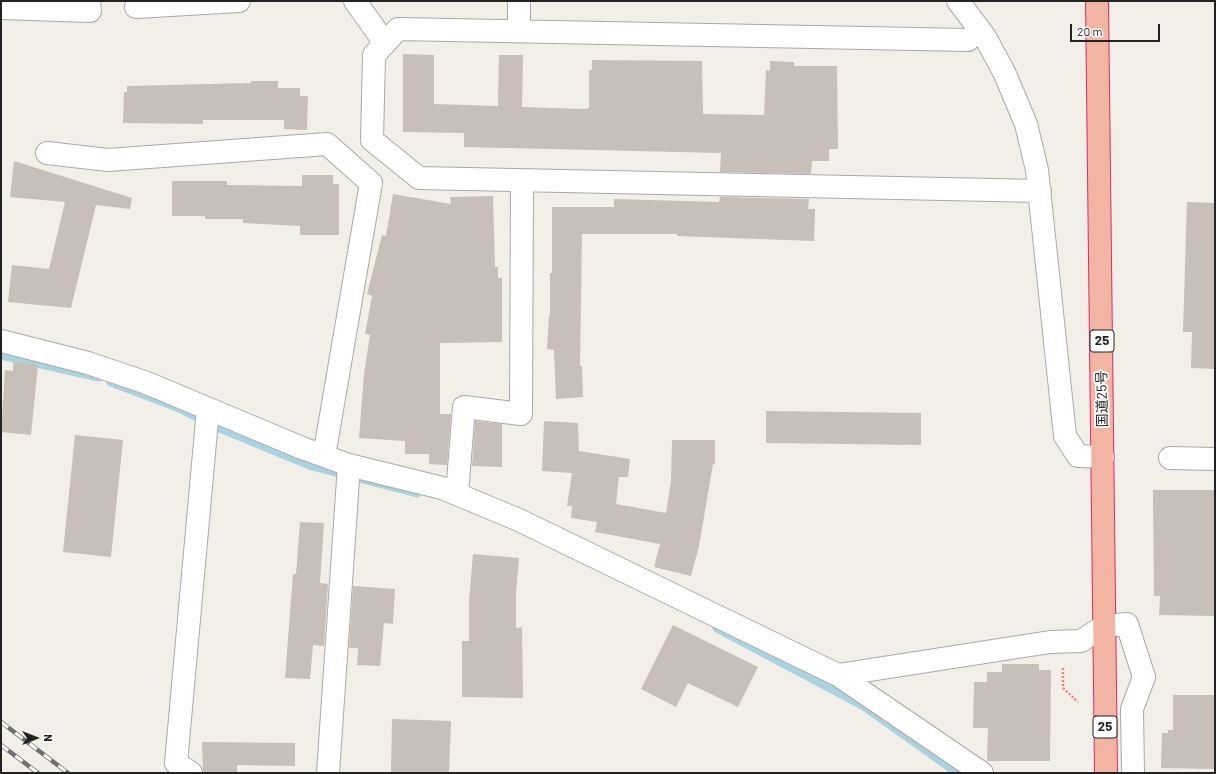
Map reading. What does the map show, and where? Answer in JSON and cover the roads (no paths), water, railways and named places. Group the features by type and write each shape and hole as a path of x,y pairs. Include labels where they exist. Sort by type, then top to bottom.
{"highway":[{"name":"国道25号","path":"1097,1 1106,773"}],"street":[{"path":"1,8 90,11 90,1"},
{"path":"136,7 239,1"},
{"path":"355,1 385,43"},
{"path":"519,30 520,1"},
{"path":"958,1 985,37 1008,80 1026,124 1037,170 1040,191 1065,436 1078,456 1103,457"},
{"path":"968,40 519,30 398,29 374,55 372,140 418,178 1040,191"},
{"path":"47,153 108,160 327,144 371,184 324,456"},
{"path":"359,173 381,147"},
{"path":"457,494 464,407 521,414 522,181"},
{"path":"1,342 88,363 147,383 207,417 324,456 348,471 442,488 519,520 838,675 982,773"},
{"path":"191,773 176,763 207,417"},
{"path":"1170,458 1215,459"},
{"path":"328,773 348,471"},
{"path":"838,675 1050,642 1081,641 1104,626 1127,624 1144,677 1132,709 1133,773"}],"waterway":[{"path":"1,355 99,377"},
{"path":"111,382 177,407 215,426 312,466 417,493"},
{"path":"717,628 864,706 958,773"}],"railway":[{"path":"1,722 68,773"},
{"path":"1,745 38,773"}]}
